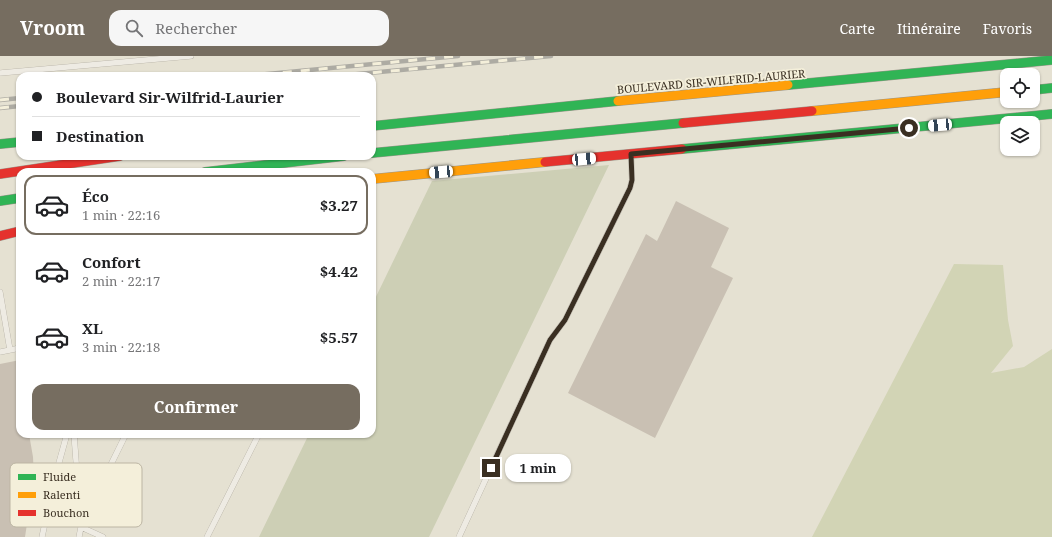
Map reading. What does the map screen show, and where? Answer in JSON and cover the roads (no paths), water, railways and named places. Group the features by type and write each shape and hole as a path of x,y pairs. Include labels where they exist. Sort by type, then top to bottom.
{"main road":[{"name":"BOULEVARD SIR-WILFRID-LAURIER","path":"376,126 1052,60"},
{"path":"1040,89 1052,88"},
{"path":"376,153 1000,93"},
{"path":"376,179 1052,114"},
{"path":"0,144 16,142"},
{"path":"40,168 93,160"},
{"path":"240,168 309,160"},
{"path":"0,174 16,172"},
{"path":"0,201 16,199"},
{"path":"0,236 16,233"}],"lane":[{"path":"0,73 191,56"},
{"path":"459,537 550,340 565,320 630,188 632,180 631,154"},
{"path":"0,292 10,350"},
{"path":"0,352 16,349"},
{"path":"59,463 66,438"},
{"path":"74,438 76,463"},
{"path":"112,463 124,438"},
{"path":"207,537 257,438"},
{"path":"42,537 44,527"},
{"path":"79,537 81,527 102,537"}],"railway":[{"path":"289,72 458,56"},
{"path":"376,72 551,56"},
{"path":"0,100 16,98"},
{"path":"0,108 16,106"}]}
